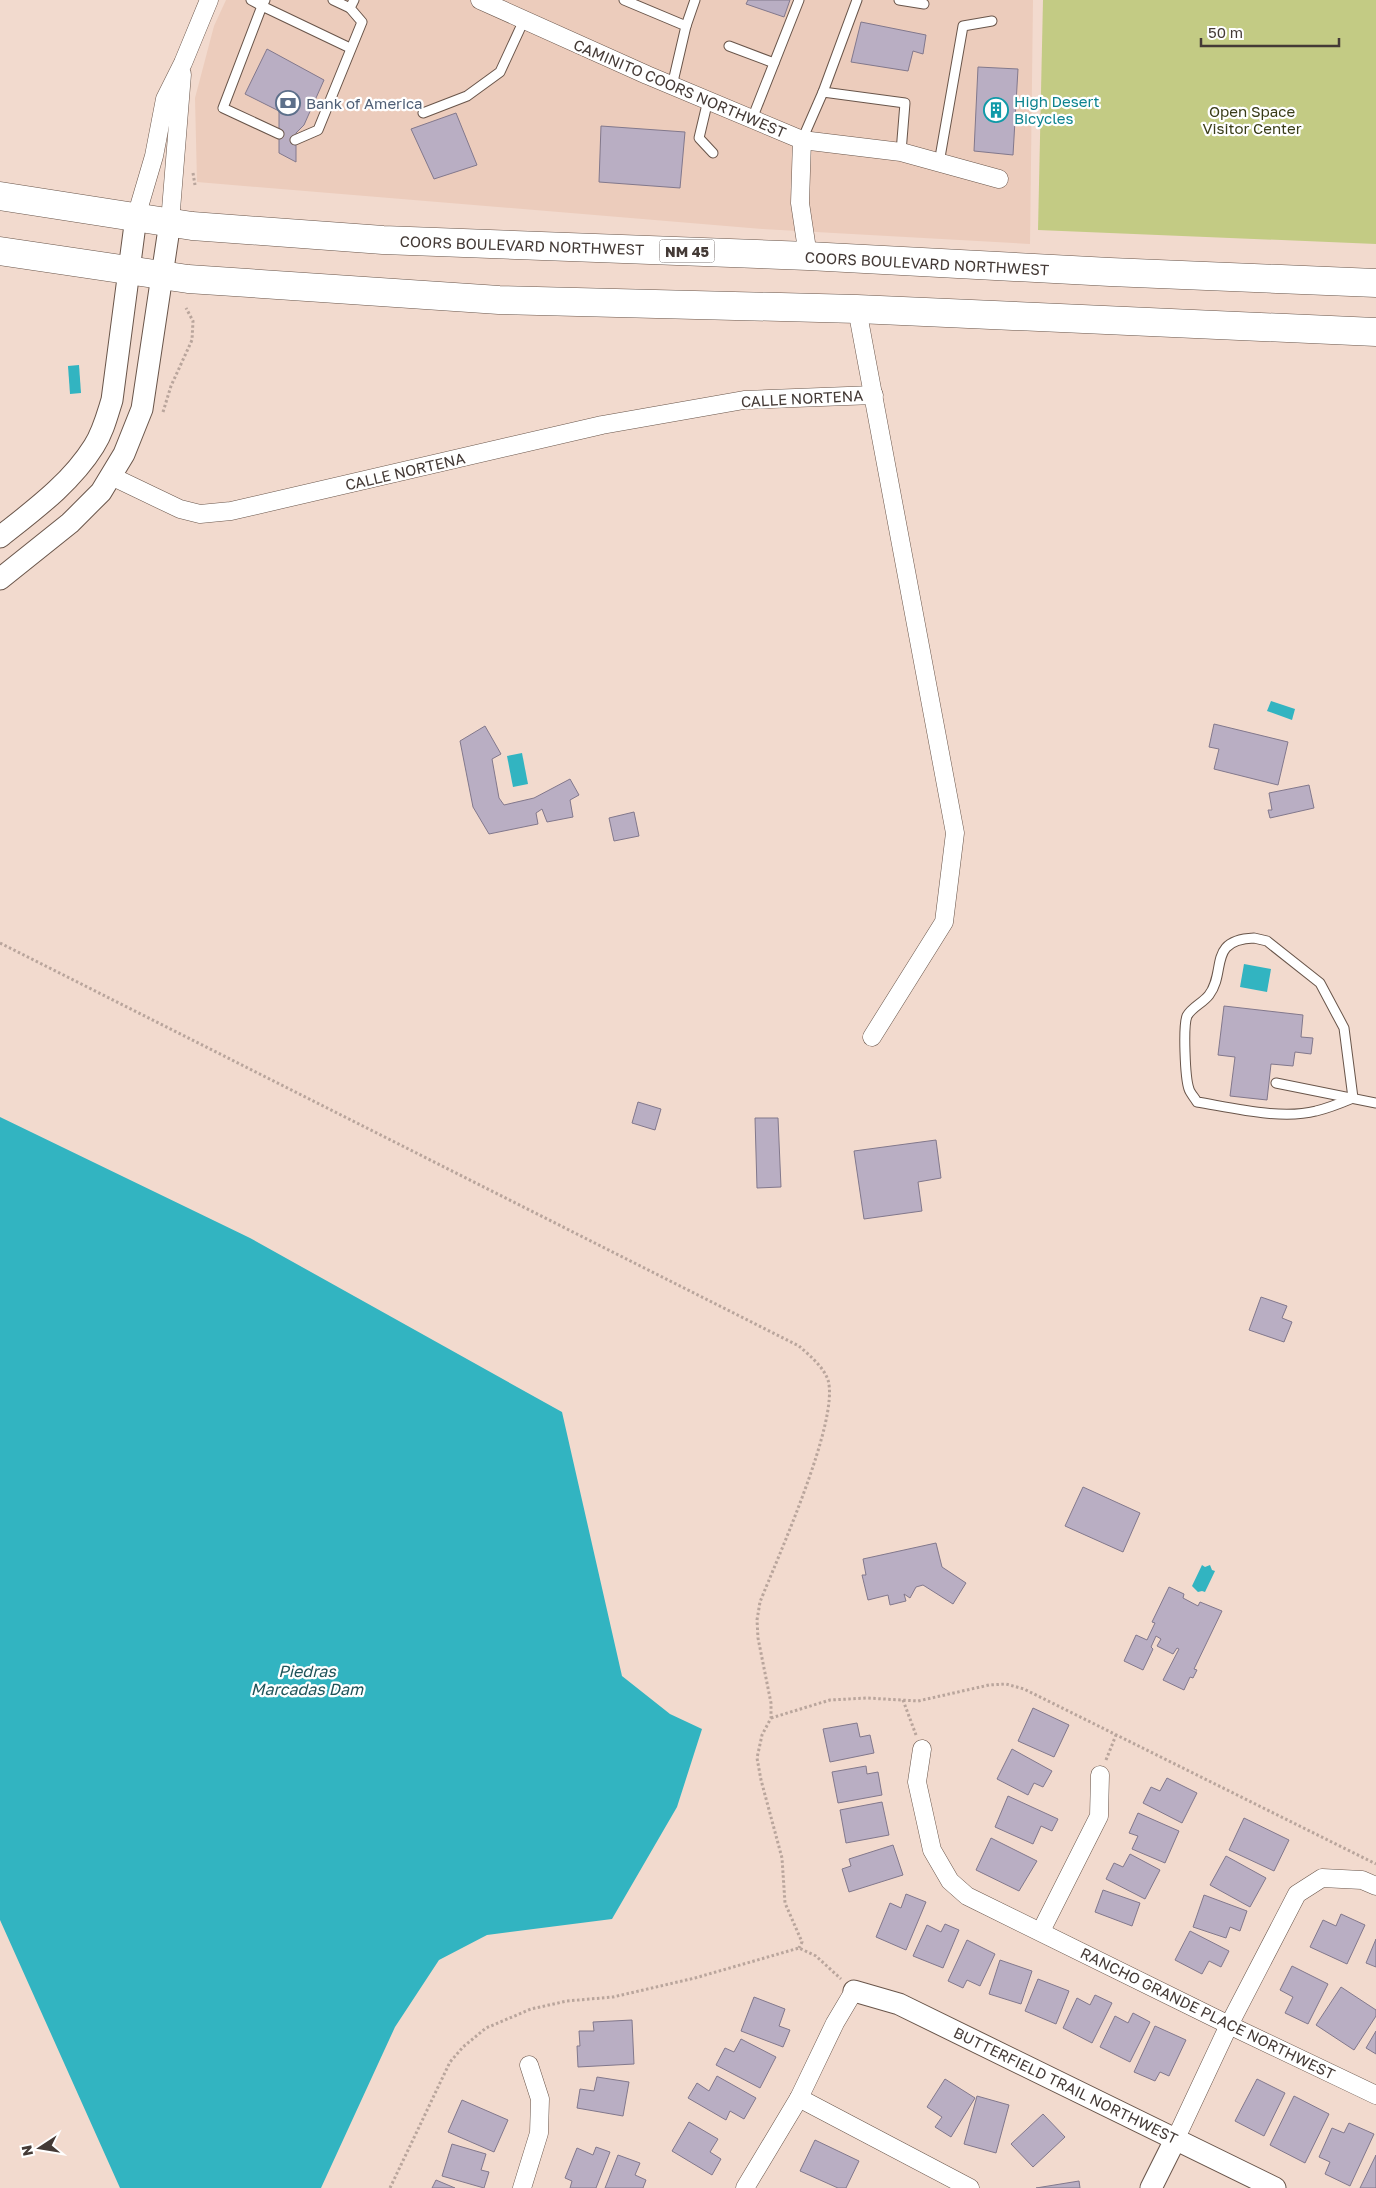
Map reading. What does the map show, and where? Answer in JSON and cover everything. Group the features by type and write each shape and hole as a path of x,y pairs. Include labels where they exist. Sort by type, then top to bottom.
{"main road":[{"name":"COORS BOULEVARD NORTHWEST","path":"0,196 192,226 383,240 808,256 1110,272 1376,282"},
{"path":"0,251 188,279 499,300 857,309 1376,332"}],"street":[{"path":"0,537 33,511 71,476 93,446 103,428 112,400 136,217 154,156 165,99 183,63 209,0"},
{"name":"CAMINITO COORS NORTHWEST","path":"480,0 672,86 802,140 800,203 808,256"},
{"path":"0,579 70,524 101,492 124,454 142,409 170,222 183,63"},
{"path":"802,140 901,152 999,179"},
{"path":"857,309 874,395"},
{"name":"CALLE NORTENA","path":"111,476 180,509 200,514 223,512 602,425 744,400 874,395 955,833 944,922 872,1037"},
{"name":"RANCHO GRANDE PLACE NORTHWEST","path":"922,1749 917,1782 932,1850 950,1881 967,1896 1230,2026 1376,2095"},
{"path":"1041,1931 1099,1816 1100,1775"},
{"path":"1151,2188 1297,1894 1322,1878 1362,1880 1376,1886"},
{"path":"745,2188 799,2098 835,2023 854,1991"},
{"name":"BUTTERFIELD TRAIL NORTHWEST","path":"854,1991 899,2004 1275,2188"},
{"path":"522,2188 539,2133 540,2098 530,2065"},
{"path":"799,2098 970,2188"}],"lane":[{"path":"251,0 264,3 350,48"},
{"path":"295,140 318,130 362,22 352,4 333,0"},
{"path":"624,0 686,26"},
{"path":"647,10 651,0"},
{"path":"672,86 686,26 695,0"},
{"path":"752,119 798,0"},
{"path":"802,140 823,92 857,0"},
{"path":"899,0 924,4"},
{"path":"264,3 224,108 279,134"},
{"path":"423,113 467,96 500,72 524,20"},
{"path":"939,163 963,26 992,21"},
{"path":"729,46 774,63"},
{"path":"823,92 904,103 901,152"},
{"path":"708,100 698,138 713,153"},
{"path":"1242,938 1267,940 1320,983 1344,1028 1353,1098 1316,1111 1296,1114 1272,1113 1197,1102 1189,1089 1184,1030 1188,1015 1210,994 1219,957 1230,944 1242,938"},
{"path":"1276,1083 1376,1103"}],"path":[{"path":"192,168 195,185"},
{"path":"0,943 798,1346 816,1361 828,1380 830,1400 823,1434 811,1473 760,1602 757,1620 758,1638 771,1704 771,1718 762,1735 757,1758 782,1858 785,1903 802,1942 799,1948"},
{"path":"771,1718 830,1700 867,1698 918,1701 989,1684 1006,1684 1024,1689 1376,1864"},
{"path":"903,1700 922,1749"},
{"path":"1100,1775 1116,1735"},
{"path":"390,2188 450,2062 463,2047 486,2028 531,2009 567,2001 622,1995 695,1978 799,1948 816,1956 854,1991"}],"shaded area":[{"path":"226,0 1033,0 1030,244 762,229 197,182 195,98 214,26"}],"green space":[{"name":"Open Space Visitor Center","path":"1043,0 1376,0 1376,244 1038,230"}],"water":[{"path":"79,365 81,393 70,394 68,366"},
{"path":"1271,701 1295,709 1292,720 1267,711"},
{"path":"522,753 528,784 513,787 507,756"},
{"path":"1244,964 1271,969 1267,992 1240,987"},
{"name":"Piedras Marcadas Dam","path":"0,1117 250,1238 562,1412 622,1676 670,1714 702,1729 677,1807 612,1919 487,1935 439,1960 395,2027 321,2188 120,2188 0,1920"},
{"path":"1202,1565 1205,1567 1210,1565 1212,1570 1215,1571 1205,1592 1198,1592 1192,1586"}],"building":[{"path":"748,0 790,0 784,17 746,4"},
{"path":"861,22 926,35 923,54 913,51 908,71 851,62"},
{"name":"Bank of America","path":"267,49 324,80 304,125 296,133 296,162 279,153 279,111 245,94"},
{"name":"High Desert Bicycles","path":"978,67 1018,69 1013,155 974,151"},
{"path":"456,113 477,165 434,179 411,129"},
{"path":"601,126 685,132 680,188 599,182"},
{"path":"1214,724 1288,742 1278,785 1214,769 1219,749 1209,747"},
{"path":"485,726 501,754 492,759 499,798 504,805 534,798 570,779 579,795 570,800 573,817 547,822 542,809 536,813 538,824 489,834 473,807 460,741"},
{"path":"1309,785 1314,808 1270,818 1268,810 1272,810 1269,793"},
{"path":"634,812 639,836 614,841 609,818"},
{"path":"1224,1006 1303,1015 1301,1037 1313,1038 1311,1054 1295,1052 1293,1066 1271,1064 1267,1100 1230,1096 1235,1057 1218,1055"},
{"path":"638,1102 661,1109 655,1130 632,1123"},
{"path":"755,1118 778,1118 781,1187 757,1188"},
{"path":"936,1140 941,1178 918,1182 922,1211 864,1219 854,1151"},
{"path":"1261,1297 1287,1306 1282,1318 1292,1322 1284,1342 1249,1330"},
{"path":"1083,1487 1140,1513 1123,1552 1065,1526"},
{"path":"936,1543 942,1567 966,1583 953,1604 923,1585 916,1587 910,1598 904,1594 906,1601 890,1605 888,1595 868,1600 862,1575 866,1575 863,1559"},
{"path":"1169,1587 1184,1594 1183,1598 1198,1606 1200,1602 1222,1611 1194,1669 1197,1670 1193,1678 1190,1677 1184,1690 1163,1680 1179,1649 1177,1648 1173,1654 1157,1646 1161,1639 1156,1636 1151,1647 1153,1649 1143,1670 1124,1661 1136,1635 1147,1640 1155,1623 1152,1622"},
{"path":"1033,1708 1069,1725 1054,1757 1018,1741"},
{"path":"857,1723 860,1737 870,1735 874,1753 830,1762 823,1729"},
{"path":"1012,1749 1052,1771 1043,1787 1034,1783 1028,1795 997,1779"},
{"path":"866,1766 867,1774 878,1772 882,1795 838,1803 832,1772"},
{"path":"1167,1778 1197,1793 1182,1823 1143,1803 1151,1787 1160,1791"},
{"path":"1008,1796 1058,1819 1052,1831 1041,1826 1033,1844 995,1827"},
{"path":"882,1802 889,1835 846,1843 840,1810"},
{"path":"1138,1813 1179,1831 1165,1863 1132,1849 1138,1836 1129,1833"},
{"path":"1244,1818 1289,1840 1274,1871 1229,1850"},
{"path":"991,1838 1037,1861 1019,1891 976,1870"},
{"path":"893,1845 903,1875 849,1892 842,1869 851,1866 849,1859"},
{"path":"1130,1854 1160,1870 1145,1899 1106,1879 1114,1863 1123,1867"},
{"path":"1226,1856 1266,1878 1250,1907 1210,1885"},
{"path":"1103,1890 1140,1903 1132,1926 1095,1912"},
{"path":"906,1894 926,1902 906,1950 876,1937 890,1903 901,1908"},
{"path":"1204,1895 1247,1911 1240,1931 1230,1927 1226,1938 1193,1927"},
{"path":"1341,1914 1365,1925 1347,1964 1310,1947 1323,1920 1336,1926"},
{"path":"945,1924 959,1930 943,1968 913,1956 927,1925 941,1932"},
{"path":"1190,1931 1229,1951 1221,1967 1209,1961 1202,1974 1175,1960"},
{"path":"1376,1939 1376,1967 1366,1963"},
{"path":"967,1940 995,1954 980,1986 967,1980 963,1988 948,1981"},
{"path":"1000,1960 1032,1971 1021,2004 989,1994"},
{"path":"1292,1966 1328,1984 1308,2024 1285,2013 1293,1997 1280,1990"},
{"path":"1038,1979 1069,1991 1056,2024 1025,2011"},
{"path":"1341,1987 1376,2010 1376,2016 1354,2050 1316,2025"},
{"path":"1095,1995 1112,2003 1092,2043 1063,2028 1077,1998 1090,2005"},
{"path":"754,1997 785,2009 779,2026 790,2030 783,2047 741,2031"},
{"path":"1133,2013 1150,2022 1130,2062 1100,2047 1115,2016 1128,2023"},
{"path":"632,2020 634,2064 578,2067 577,2046 580,2046 579,2031 594,2031 593,2022"},
{"path":"1155,2026 1186,2040 1169,2076 1160,2072 1155,2081 1134,2072"},
{"path":"1376,2031 1376,2054 1366,2048"},
{"path":"741,2039 776,2057 760,2088 716,2065 725,2048 734,2052"},
{"path":"717,2076 756,2098 744,2119 730,2111 726,2120 688,2098 697,2083 709,2091"},
{"path":"597,2077 629,2082 623,2116 577,2108 580,2089 594,2091"},
{"path":"945,2079 975,2098 951,2137 935,2127 942,2117 927,2107"},
{"path":"1257,2079 1285,2093 1264,2136 1235,2121"},
{"path":"977,2096 1009,2105 996,2153 964,2144"},
{"path":"1294,2096 1329,2114 1305,2163 1270,2145"},
{"path":"462,2100 508,2120 494,2152 448,2132"},
{"path":"1043,2114 1065,2137 1033,2167 1011,2144"},
{"path":"689,2122 718,2139 710,2152 721,2159 712,2175 672,2151"},
{"path":"1349,2123 1374,2134 1350,2186 1325,2174 1330,2162 1319,2157 1332,2128 1344,2133"},
{"path":"815,2140 859,2161 846,2188 838,2188 800,2171"},
{"path":"452,2144 486,2154 481,2170 489,2172 484,2188 442,2176"},
{"path":"596,2147 610,2152 596,2188 570,2188 572,2181 565,2178 577,2148 593,2155"},
{"path":"618,2155 640,2163 635,2175 646,2180 643,2188 605,2188"},
{"path":"1376,2155 1376,2188 1360,2188"},
{"path":"436,2180 455,2188 432,2188"},
{"path":"1079,2181 1080,2188 1036,2188"}],"place":[{"name":"Bank of America","path":"288,103"},
{"name":"High Desert Bicycles","path":"996,110"}]}
